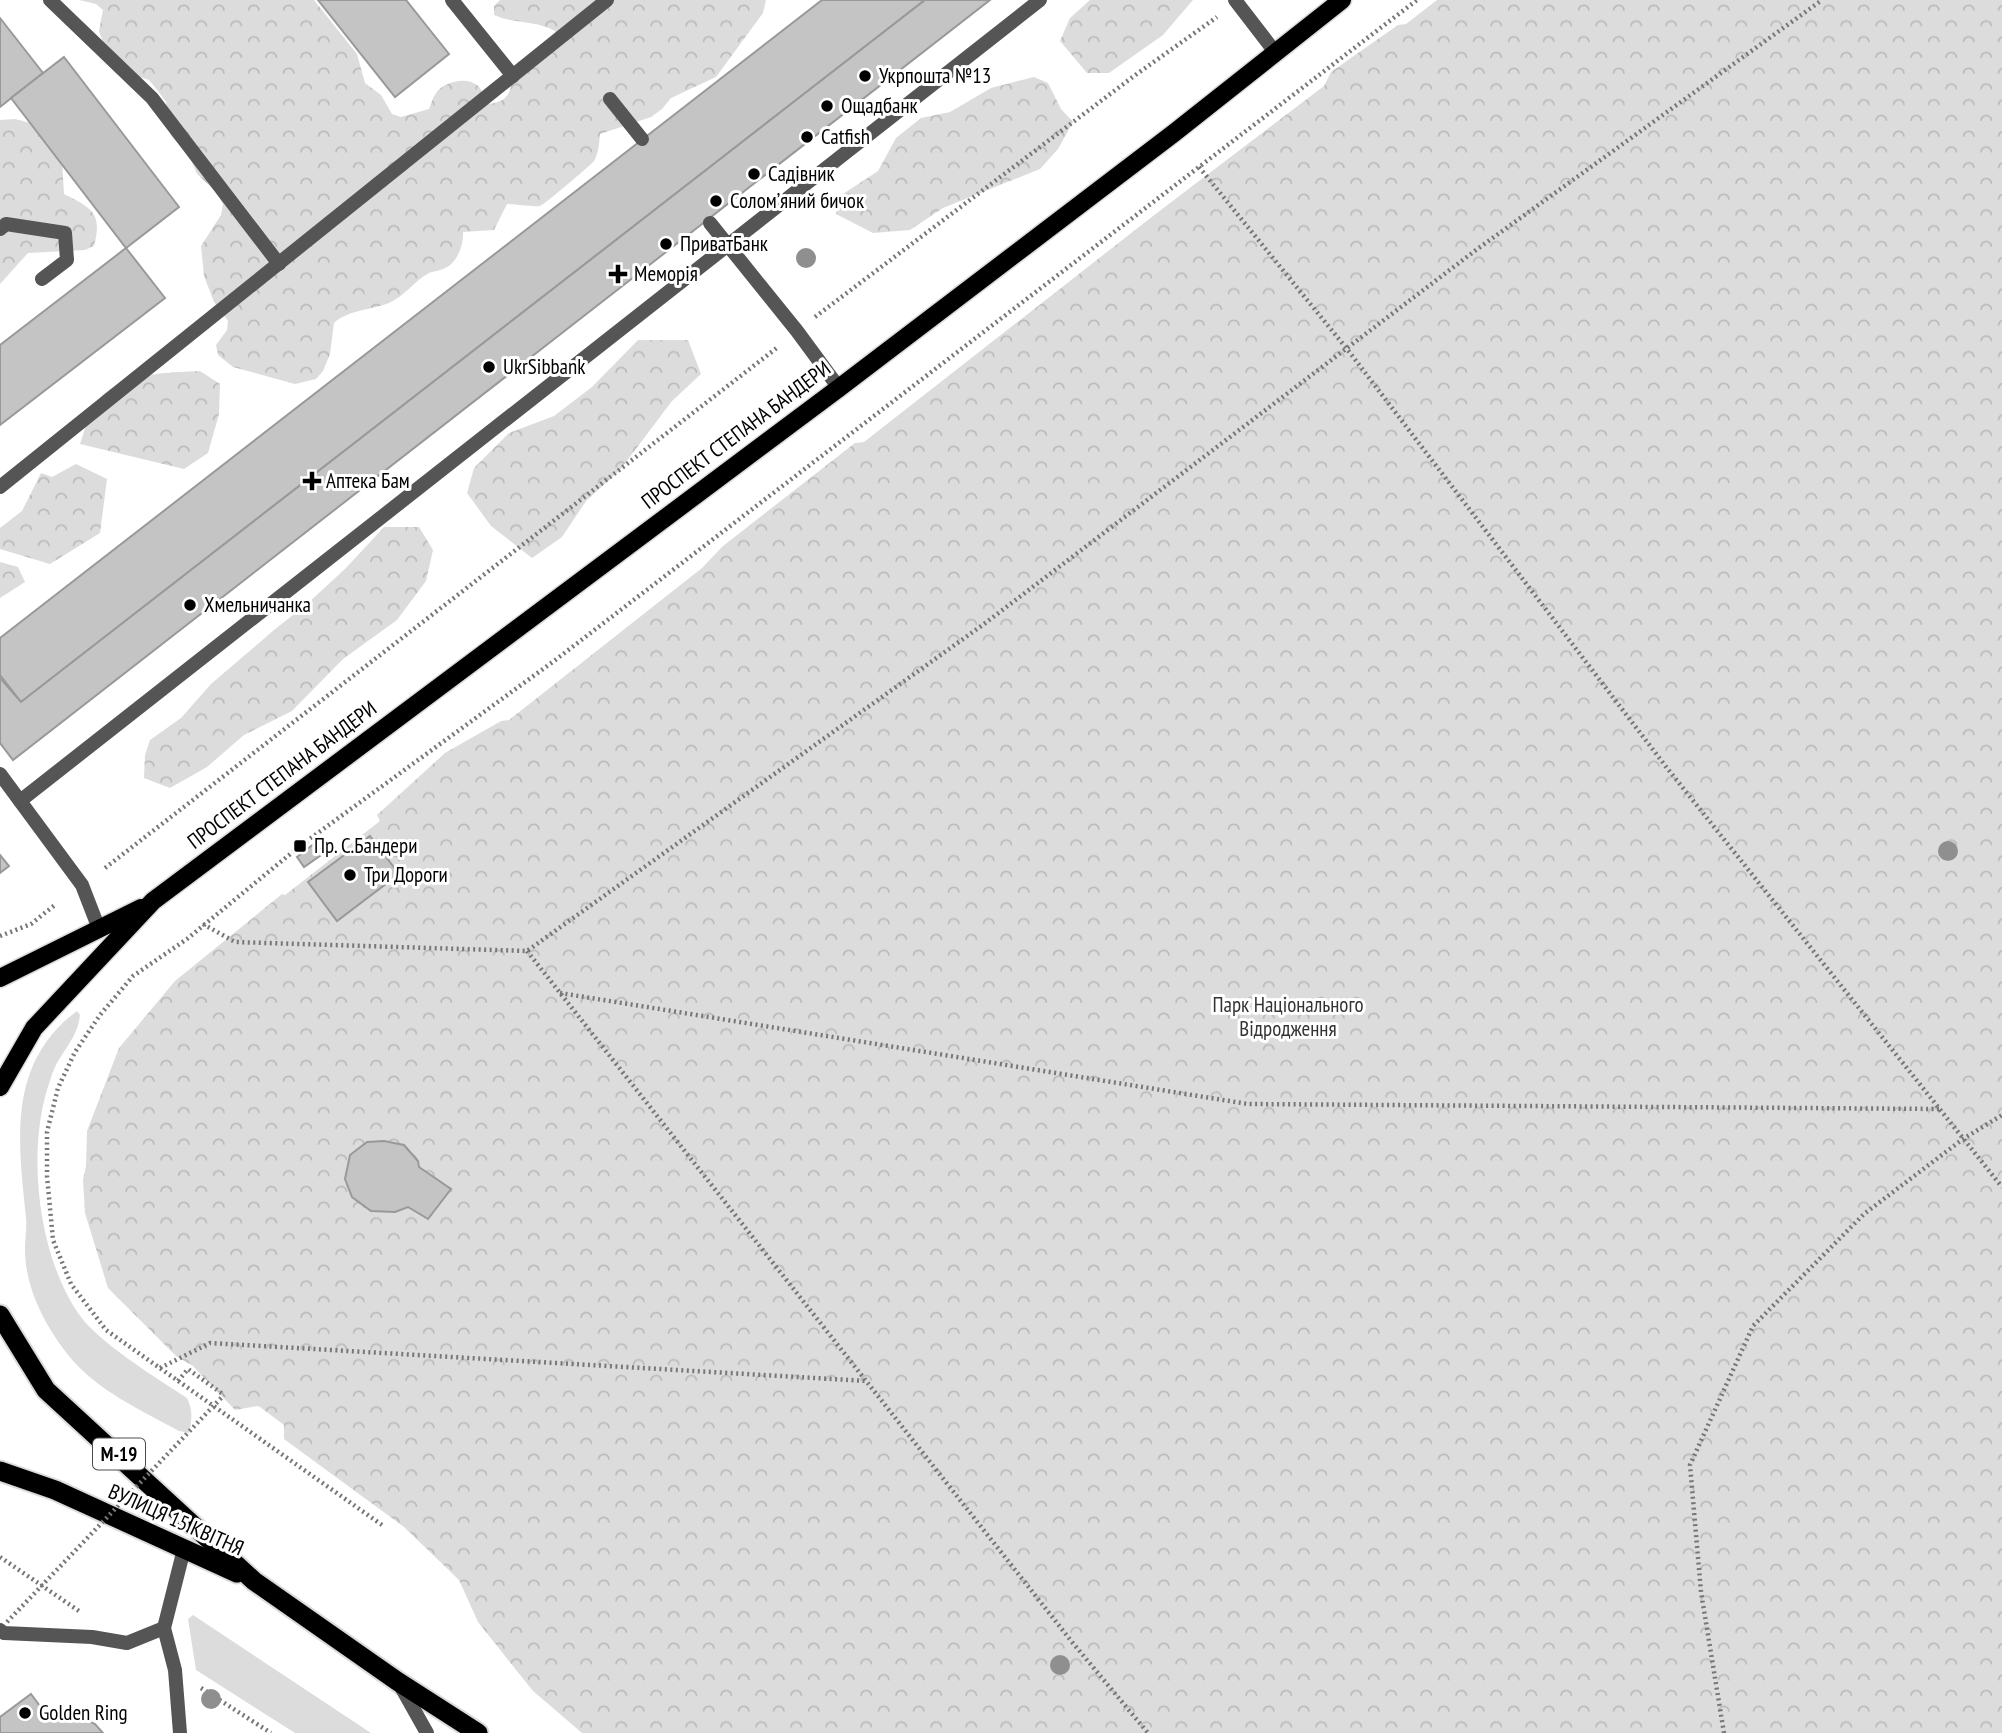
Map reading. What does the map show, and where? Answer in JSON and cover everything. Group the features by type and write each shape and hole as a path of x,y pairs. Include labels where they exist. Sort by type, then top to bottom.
{"highway":[{"name":"ВУЛИЦЯ 15 КВІТНЯ","path":"0,1315 46,1390 254,1581 397,1681 478,1733"},
{"name":"ВУЛИЦЯ 15 КВІТНЯ","path":"0,1471 55,1490 254,1581"}],"main road":[{"name":"ПРОСПЕКТ СТЕПАНА БАНДЕРИ","path":"0,1087 34,1028 153,901 839,388 1174,133 1342,0"},
{"name":"ПРОСПЕКТ СТЕПАНА БАНДЕРИ","path":"0,978 153,901"}],"lane":[{"path":"50,0 152,98 279,264"},
{"path":"452,0 513,76"},
{"path":"0,486 607,0"},
{"path":"20,801 1040,0"},
{"path":"1236,1 1275,52"},
{"path":"610,99 642,139"},
{"path":"710,223 839,388"},
{"path":"0,229 6,224 65,233 67,260 42,279"},
{"path":"0,774 82,885 99,929"},
{"path":"180,1733 175,1670 164,1628 184,1549"},
{"path":"3,1626 4,1633 92,1637 127,1643 164,1628"},
{"path":"397,1681 427,1733"}],"path":[{"path":"382,1525 106,1330 71,1284 53,1240 47,1176 47,1132 58,1088 75,1052 100,1015 133,976 187,939 300,846 554,661 1417,0"},
{"path":"203,924 234,942 527,951 984,624 1660,115 1822,0"},
{"path":"105,868 797,331 1236,1"},
{"path":"1199,167 1347,349 1667,768 2002,1187"},
{"path":"0,936 31,924 56,904"},
{"path":"527,951 1072,1642 1148,1733"},
{"path":"560,993 1248,1104 1939,1109"},
{"path":"1724,1733 1702,1592 1689,1465 1753,1326 1864,1214 1964,1139 2002,1115"},
{"path":"160,1368 210,1343 868,1381"},
{"path":"3,1626 224,1395 188,1369 178,1381"}],"green space":[{"path":"79,0 314,0 357,54 365,83 381,95 392,114 401,117 429,109 439,89 455,82 467,81 477,85 488,104 502,101 509,93 515,69 557,43 555,31 533,23 494,15 494,6 500,0 766,0 763,13 716,77 671,98 651,117 600,134 594,161 568,184 540,206 507,204 494,230 463,232 459,253 449,266 424,276 389,303 339,319 334,323 330,354 323,371 316,379 295,384 233,367 218,355 216,345 227,330 228,321 214,302 204,276 201,246 221,215 223,204 216,192 197,174 188,153 171,136 166,102 158,91 149,80 122,71 108,57 99,31 103,10 96,4"},
{"path":"1090,0 1193,0 1163,35 1109,73 1087,73 1060,41 1070,18"},
{"name":"Парк Національного Відродження","path":"1437,0 2002,0 2002,1733 582,1733 533,1691 478,1622 459,1580 404,1527 284,1439 284,1425 260,1407 235,1410 193,1366 176,1356 108,1288 85,1213 83,1180 87,1131 119,1048 175,981 282,894 285,895 380,821 377,815 445,753 501,721 509,720 855,443 864,442 1324,86 1331,72 1398,25 1406,24"},
{"path":"1034,77 1048,83 1061,109 1073,122 1058,149 1040,169 943,208 910,230 873,233 836,214 840,196 878,171 896,138 921,118 950,112 991,88"},
{"path":"15,119 34,124 62,160 64,194 88,208 96,218 97,226 94,246 85,250 28,253 0,284 0,120"},
{"path":"638,340 688,340 701,374 672,401 620,470 586,501 562,537 532,558 491,526 467,493 474,468 509,433 554,416 592,387"},
{"path":"200,371 220,384 219,414 208,453 184,469 80,444 91,412 99,399 110,389 138,377"},
{"path":"76,464 107,479 100,533 50,564 0,549 0,528 22,511 41,473 52,477"},
{"path":"384,527 419,527 433,550 426,581 397,620 343,659 292,711 244,735 207,767 170,788 144,778 145,755 150,740 181,718 211,684 307,604 346,568"},
{"path":"0,562 18,567 25,582 0,598"},
{"path":"77,1011 80,1015 77,1029 54,1070 40,1123 38,1180 46,1237 65,1290 87,1324 128,1359 187,1398 191,1415 189,1433 179,1431 120,1398 80,1368 60,1344 45,1319 29,1278 21,1160 22,1105 38,1054 54,1032"},
{"path":"193,1615 371,1733 295,1733 196,1670 188,1619"}],"building":[{"path":"318,0 406,0 449,54 395,97"},
{"path":"822,0 925,0 21,702 0,675 0,638"},
{"path":"925,0 990,0 13,760 0,743 0,678 21,702"},
{"path":"0,18 43,73 0,107"},
{"path":"64,57 179,207 126,248 11,98"},
{"path":"126,248 165,298 0,425 0,345"},
{"path":"370,836 399,874 337,921 308,882"},
{"path":"319,840 327,851 304,867 297,857"},
{"path":"0,855 9,866 0,873"},
{"path":"384,1141 404,1145 418,1161 419,1167 451,1189 428,1219 408,1207 395,1212 371,1211 352,1197 345,1179 350,1155 367,1142"},
{"name":"Golden Ring","path":"31,1694 46,1714 75,1714 95,1724 103,1733 0,1733 0,1717"}],"place":[{"name":"Укрпошта №13","path":"865,76"},
{"name":"Ощадбанк","path":"827,106"},
{"name":"Catfish","path":"807,137"},
{"name":"Садівник","path":"754,174"},
{"name":"Соломʼяний бичок","path":"716,201"},
{"name":"ПриватБанк","path":"666,244"},
{"name":"Меморія","path":"618,274"},
{"name":"UkrSibbank","path":"489,367"},
{"name":"Аптека Бам","path":"312,481"},
{"name":"Хмельничанка","path":"190,605"},
{"name":"Пр. С.Бандери","path":"300,846"},
{"name":"Три Дороги","path":"350,875"},
{"name":"Golden Ring","path":"25,1713"}]}
